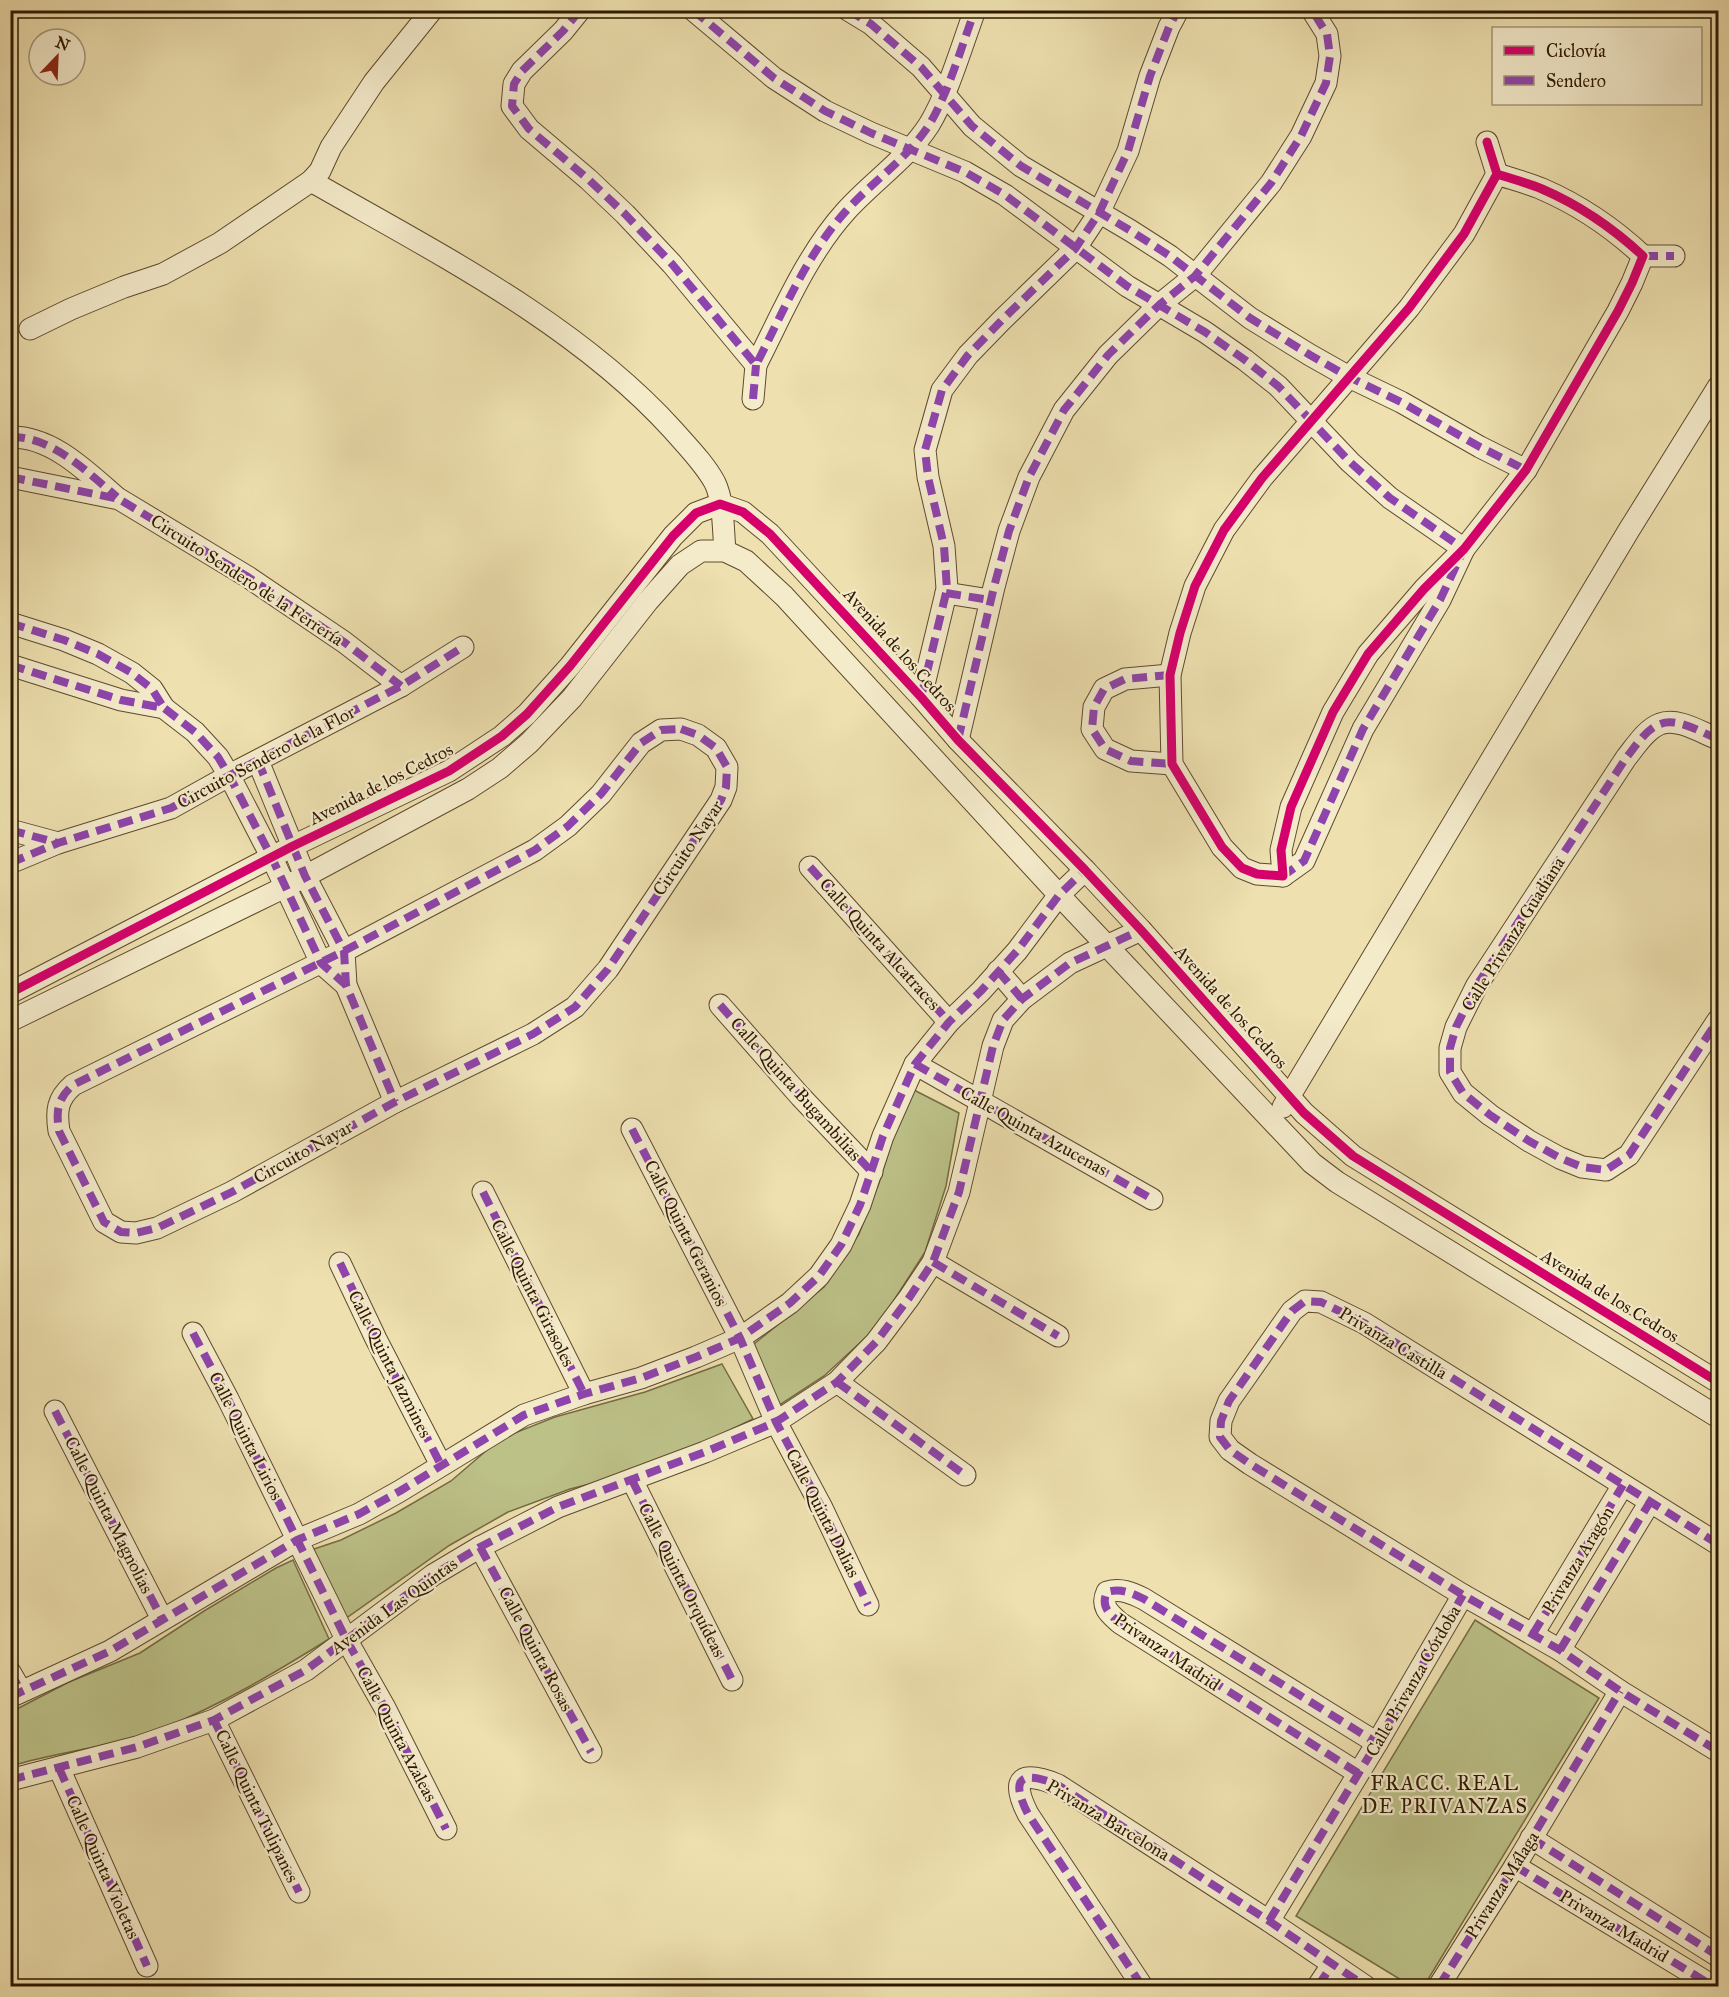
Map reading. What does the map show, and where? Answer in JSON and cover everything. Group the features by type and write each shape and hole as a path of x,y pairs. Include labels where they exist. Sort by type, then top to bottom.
{"street":[{"path":"30,329 124,287 163,274 220,243 311,181 320,171 331,147 374,82 432,10"},
{"path":"580,10 563,31 522,71 514,84 512,106 529,129 625,214 672,264 756,364"},
{"path":"693,10 765,70 825,111 870,133 965,172 1005,195 1127,286 1205,332 1278,386 1311,422 1390,498 1464,549"},
{"path":"848,10 871,24 921,67 972,126 1021,166 1170,256 1250,318 1349,377 1401,402 1526,470"},
{"path":"753,399 756,364 815,253 846,211 910,150 929,124 944,93 975,10"},
{"path":"921,697 946,593 944,546 924,450 942,390 975,348 1075,249 1099,213 1128,151 1150,76 1178,10"},
{"path":"958,740 990,600 1009,531 1029,477 1064,410 1108,355 1159,305 1195,276 1272,183 1301,136 1326,83 1330,56 1327,34 1312,10"},
{"path":"1464,549 1440,600 1363,729 1304,861 1283,876 1257,874 1242,868 1222,847 1172,764 1170,675 1195,586 1224,530 1262,478 1409,308 1457,243 1497,174 1487,142"},
{"path":"1497,174 1542,189 1589,213 1623,237 1642,256 1674,256"},
{"path":"311,181 532,312 630,386 695,455 716,484 725,550"},
{"path":"1283,876 1281,850 1291,807 1333,712 1368,654 1424,589 1464,549 1526,470 1618,311 1642,256"},
{"path":"1272,1122 1290,1096 1629,530 1719,387"},
{"name":"Circuito Sendero de la Ferrería","path":"10,438 20,437 42,443 65,455 119,499 248,577 344,642 401,686"},
{"name":"Circuito Sendero de la Ferrería","path":"10,477 119,499"},
{"name":"Avenida de los Cedros","path":"10,993 293,846 449,771 502,736 527,714 570,666 673,536 696,513 720,504 743,512 770,534 958,740 1141,930 1312,1121 1353,1156 1719,1382"},
{"path":"10,1021 285,887 468,789 500,768 529,743 572,698 648,601 680,565 701,551 725,550 746,561 784,596 1059,895 1312,1163 1338,1182 1719,1417"},
{"path":"946,593 990,600"},
{"path":"10,623 64,640 98,654 132,673 152,689 164,708 195,732 218,757 230,777 272,858 321,963 346,985"},
{"name":"Circuito Sendero de la Flor","path":"10,863 58,843 171,808 401,686 463,647"},
{"path":"10,664 120,700 164,708"},
{"path":"1170,675 1125,679 1104,689 1094,707 1092,729 1105,749 1131,761 1172,764"},
{"name":"Calle Privanza Guadiana","path":"1719,739 1675,723 1659,724 1626,758 1477,985 1456,1027 1450,1048 1450,1072 1463,1093 1490,1115 1529,1141 1582,1167 1606,1170 1629,1155 1719,1020"},
{"name":"Circuito Nayar","path":"681,729 698,735 716,748 727,767 726,787 711,817 608,969 574,1007 533,1034 395,1101 232,1191 157,1228 136,1233 121,1232 104,1222 59,1131 58,1103 65,1092 73,1085 344,951 535,850 568,826 601,794 641,743 661,730 681,729"},
{"path":"258,760 305,876 344,951 346,985 395,1101"},
{"path":"10,830 58,843"},
{"name":"Calle Quinta Alcatraces","path":"810,867 949,1022"},
{"path":"10,1672 16,1694 110,1651 297,1540 359,1514 524,1415 641,1377 740,1338 790,1303 819,1276 841,1245 860,1205 894,1109 915,1064 949,1022 1017,951 1059,895 1085,870"},
{"name":"Avenida Las Quintas","path":"10,1780 137,1747 214,1720 306,1670 433,1575 480,1547 558,1506 632,1480 776,1422 837,1382 876,1342 933,1262 959,1192 993,1046 1004,1020 1022,999 1070,963 1141,930"},
{"path":"998,971 1022,999"},
{"name":"Calle Quinta Bugambilias","path":"720,1005 800,1096 872,1172"},
{"name":"Calle Quinta Azucenas","path":"915,1064 1152,1199"},
{"name":"Calle Quinta Geranios","path":"632,1129 740,1338 776,1422"},
{"name":"Calle Quinta Girasoles","path":"483,1192 584,1394"},
{"path":"933,1262 1058,1335"},
{"name":"Calle Quinta Jazmines","path":"340,1263 441,1465"},
{"name":"Privanza Castilla","path":"1719,1544 1364,1323 1321,1302 1305,1301 1292,1311 1229,1401 1221,1421 1220,1437 1230,1450 1250,1464 1463,1595 1560,1650 1620,1691 1719,1751"},
{"name":"Calle Quinta Lirios","path":"193,1333 346,1640"},
{"path":"837,1382 965,1474"},
{"name":"Calle Quinta Magnolias","path":"55,1410 162,1619"},
{"name":"Calle Quinta Dalias","path":"776,1422 822,1508 868,1605"},
{"name":"Calle Quinta Orquídeas","path":"632,1480 732,1680"},
{"name":"Privanza Aragón","path":"1533,1634 1623,1485"},
{"name":"Privanza Aragón","path":"1560,1650 1650,1502"},
{"name":"Calle Quinta Rosas","path":"480,1547 591,1752"},
{"name":"Privanza Madrid","path":"1358,1773 1120,1623 1106,1610 1104,1599 1107,1592 1116,1590 1128,1592 1144,1599 1377,1743"},
{"name":"Calle Privanza Córdoba","path":"1269,1921 1463,1595"},
{"name":"Calle Quinta Azaleas","path":"346,1640 385,1708 446,1829"},
{"name":"Privanza Málaga","path":"1439,1986 1515,1866 1620,1691"},
{"name":"Calle Quinta Tulipanes","path":"214,1720 299,1892"},
{"name":"Calle Quinta Violetas","path":"59,1768 147,1966"},
{"name":"Privanza Barcelona","path":"1142,1986 1028,1814 1020,1798 1019,1785 1023,1779 1032,1776 1058,1785 1269,1921 1358,1985"},
{"name":"Privanza Madrid","path":"1531,1838 1719,1956"},
{"name":"Privanza Madrid","path":"1515,1866 1713,1986"},
{"path":"1318,1986 1332,1965"}],"green space":[{"path":"912,1089 959,1113 946,1186 925,1252 876,1328 824,1376 778,1406 754,1344 824,1287 859,1234 879,1183 896,1127"},
{"path":"722,1364 753,1419 629,1474 570,1489 508,1512 450,1545 342,1621 311,1550 341,1540 396,1513 451,1481 500,1439 555,1417 645,1392"},
{"path":"293,1560 329,1639 227,1698 163,1728 125,1740 11,1766 11,1712 69,1682 140,1653 204,1611"},
{"path":"1475,1620 1599,1698 1424,1986 1411,1986 1296,1916"}],"marked path":[{"path":"580,10 563,31 522,71 514,84 512,106 529,129 625,214 672,264 756,365 796,284 819,246 846,211 911,149 929,125 948,84 975,10"},
{"path":"693,10 774,78 825,111 965,172 1005,195 1127,286 1205,332 1278,386 1350,462 1390,498 1464,549 1440,600 1363,729 1304,861 1283,876"},
{"path":"848,10 871,24 921,67 972,126 1021,166 1170,256 1250,318 1310,355 1526,470"},
{"path":"921,697 947,589 944,546 928,477 925,450 942,390 968,355 1075,249 1099,213 1128,151 1150,76 1178,10"},
{"path":"958,740 1009,531 1029,477 1064,410 1108,355 1159,305 1195,276 1271,183 1301,136 1326,83 1330,56 1327,34 1312,10"},
{"path":"1643,256 1674,256"},
{"path":"753,399 756,365"},
{"path":"10,437 40,442 54,449 68,457 117,497"},
{"path":"10,477 119,499 248,577 344,642 401,686"},
{"path":"946,593 990,600"},
{"path":"10,623 64,640 98,654 132,673 152,689 164,708"},
{"path":"10,863 58,843 171,808 401,686 463,647"},
{"path":"10,665 121,700 164,708 195,732 218,757 230,777 272,858 321,963 346,985"},
{"path":"1170,675 1125,679 1104,689 1094,707 1092,729 1105,749 1131,761 1172,764"},
{"path":"1718,739 1682,724 1667,722 1655,726 1645,734 1626,758 1477,985 1456,1027 1450,1048 1450,1072 1463,1093 1490,1115 1529,1141 1582,1167 1606,1170 1629,1155 1718,1020"},
{"path":"681,729 698,735 716,748 727,767 726,787 721,800 608,969 575,1007 533,1034 395,1102 232,1192 157,1228 136,1233 121,1232 104,1222 59,1131 59,1106 64,1095 73,1085 344,951 535,850 568,826 601,794 641,743 661,730 681,729"},
{"path":"258,761 305,876 344,951 346,985 395,1102"},
{"path":"10,830 58,843"},
{"path":"810,867 949,1022"},
{"path":"10,1697 110,1651 297,1540 359,1514 400,1491 524,1415 584,1394 641,1378 696,1357 740,1338 790,1303 819,1276 841,1245 860,1205 883,1136 915,1064 949,1022 1017,951 1059,895 1085,870"},
{"path":"10,1780 137,1747 214,1720 306,1670 433,1575 480,1547 558,1507 705,1452 776,1422 837,1382 876,1342 933,1262 959,1192 993,1046 1003,1020 1022,999 1070,963 1141,930"},
{"path":"998,971 1022,999"},
{"path":"720,1005 800,1096 872,1172"},
{"path":"915,1064 1152,1199"},
{"path":"632,1129 740,1338 776,1422 822,1508 868,1605"},
{"path":"483,1192 584,1394"},
{"path":"933,1262 1058,1336"},
{"path":"340,1263 441,1465"},
{"path":"1718,1544 1364,1323 1321,1302 1305,1301 1292,1311 1229,1401 1221,1421 1220,1437 1230,1450 1250,1464 1463,1595 1560,1650 1620,1691 1718,1751"},
{"path":"193,1333 346,1639 385,1708 446,1829"},
{"path":"837,1382 965,1475"},
{"path":"55,1411 162,1619"},
{"path":"632,1480 732,1680"},
{"path":"1533,1634 1623,1485"},
{"path":"1560,1650 1650,1502"},
{"path":"480,1547 591,1752"},
{"path":"1358,1773 1120,1623 1105,1606 1107,1592 1122,1591 1144,1599 1377,1743"},
{"path":"1269,1921 1463,1595"},
{"path":"10,1672 21,1691"},
{"path":"1439,1986 1515,1866 1620,1691"},
{"path":"214,1720 299,1892"},
{"path":"59,1768 147,1966"},
{"path":"1142,1986 1028,1814 1020,1792 1022,1780 1035,1778 1058,1785 1365,1986"},
{"path":"1531,1838 1718,1956"},
{"path":"1515,1866 1713,1986"},
{"path":"1318,1986 1332,1965"}],"cycle path":[{"path":"1487,142 1497,174 1464,234 1409,308 1262,478 1224,530 1195,586 1180,633 1170,675 1172,764 1222,847 1242,868 1257,874 1283,876 1281,850 1291,807 1333,712 1368,654 1424,589 1464,549 1526,470 1618,311 1643,256 1608,227 1569,202 1537,187 1497,174"},
{"path":"10,993 293,846 449,771 502,736 527,714 570,666 673,536 696,513 720,504 743,512 770,534 958,740 1141,930 1304,1113 1353,1156 1718,1382"}],"district":[{"name":"FRACC. REAL DE PRIVANZAS","path":"1445,1794"}]}
